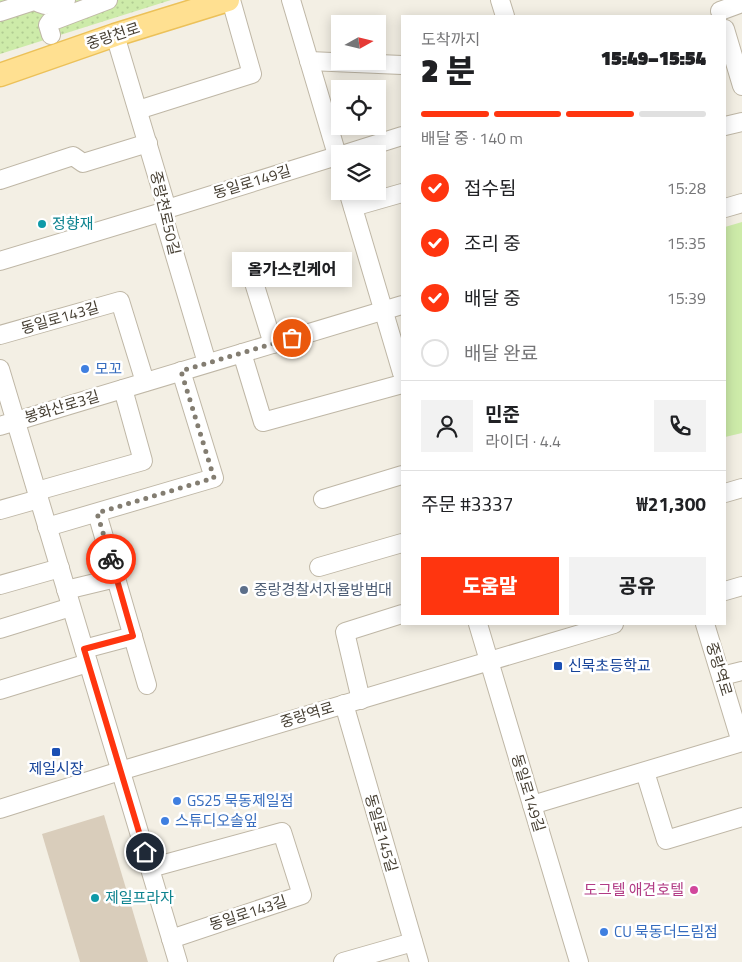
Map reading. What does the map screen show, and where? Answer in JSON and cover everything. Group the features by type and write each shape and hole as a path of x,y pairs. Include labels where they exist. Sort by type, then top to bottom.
{"main road":[{"name":"중랑천로","path":"0,75 115,35 229,0"}],"street":[{"path":"0,12 37,0 45,5 66,0"},
{"path":"51,35 48,25 50,22 108,0"},
{"name":"중랑천로","path":"138,110 252,74 229,0"},
{"path":"291,0 337,145"},
{"path":"500,0 505,15"},
{"path":"719,9 742,3"},
{"name":"중랑천로50길","path":"115,35 148,143 164,210 207,363"},
{"path":"726,37 730,64 742,86"},
{"path":"309,61 401,66"},
{"path":"726,126 742,122"},
{"name":"동일로149길","path":"376,145 401,136"},
{"path":"0,180 73,156 83,162 148,143"},
{"name":"동일로149길","path":"164,210 331,160"},
{"path":"386,195 401,193"},
{"path":"350,200 401,370"},
{"path":"726,208 742,203"},
{"path":"0,261 164,210"},
{"path":"252,273 273,344"},
{"name":"동일로143길","path":"0,336 120,301 145,382"},
{"name":"봉화산로3길","path":"8,423 401,305"},
{"path":"242,353 263,422 401,384"},
{"path":"47,527 214,478 181,371"},
{"path":"1,373 8,423 38,495 178,962"},
{"path":"0,510 38,495 143,461 123,389"},
{"path":"323,499 401,475"},
{"path":"726,493 742,488"},
{"path":"97,513 147,685"},
{"path":"319,567 401,543"},
{"path":"0,585 60,568"},
{"path":"0,629 116,578"},
{"path":"726,591 742,586"},
{"path":"352,702 344,632 401,614"},
{"name":"동일로149길","path":"478,625 579,962"},
{"name":"중랑역로","path":"0,809 611,625"},
{"name":"중랑역로","path":"705,625 741,742"},
{"path":"0,690 133,636"},
{"path":"722,676 742,671"},
{"name":"동일로145길","path":"352,702 419,962"},
{"path":"532,805 741,742"},
{"path":"645,772 666,840 742,817"},
{"name":"동일로143길","path":"150,868 282,832 302,896 171,939"},
{"path":"344,962 413,942"}],"green space":[{"path":"0,0 171,0 0,54"},
{"path":"742,222 742,433 726,437 726,227"}],"building":[{"name":"제일프라자","path":"104,815 148,962 80,962 42,834"}],"way so far":[{"path":"111,559 97,513 214,478 181,371 292,338"}],"place":[{"name":"정향재","path":"42,224"},
{"name":"올가스킨케어","path":"292,338"},
{"name":"모꼬","path":"85,369"},
{"name":"중랑경찰서자율방범대","path":"244,590"},
{"name":"신묵초등학교","path":"558,666"},
{"name":"제일시장","path":"56,752"},
{"name":"GS25 묵동제일점","path":"177,801"},
{"name":"스튜디오솔잎","path":"165,821"},
{"name":"도그텔 애견호텔","path":"694,890"},
{"name":"제일프라자","path":"95,898"},
{"name":"CU 묵동더드림점","path":"604,932"}],"route":[{"path":"111,559 133,636 84,649 145,852"}]}
